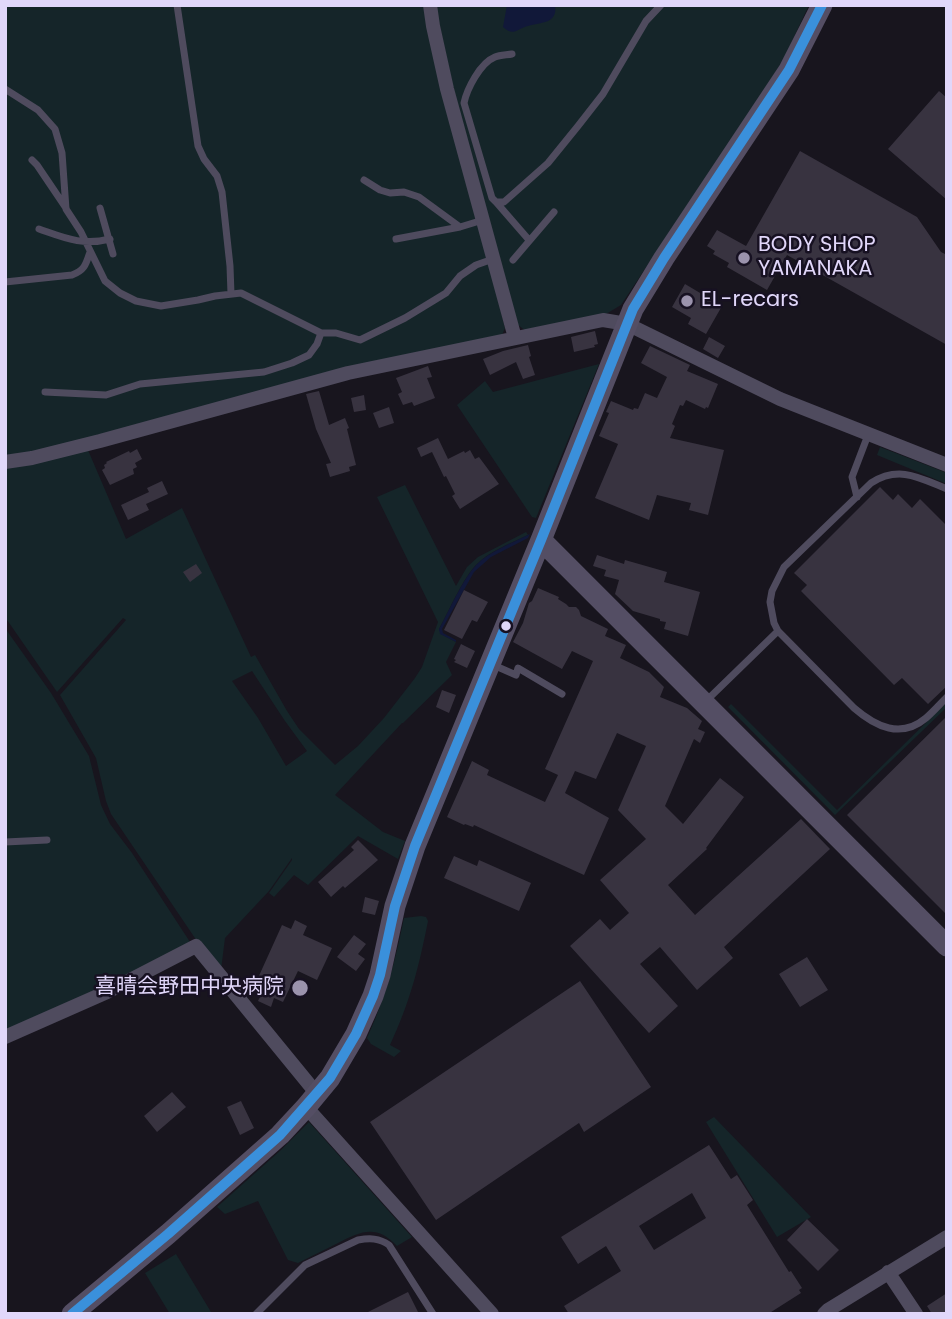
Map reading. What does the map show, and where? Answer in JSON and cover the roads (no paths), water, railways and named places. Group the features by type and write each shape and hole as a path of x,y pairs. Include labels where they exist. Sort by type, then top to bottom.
{"street":[{"path":"430,5 447,89 515,338"},
{"path":"72,1314 280,1135 330,1077 356,1034 380,975 402,882 633,309 789,70 822,5"},
{"path":"5,463 113,438 348,373 603,320 627,324 780,399 946,464"},
{"path":"541,540 947,946"},
{"path":"5,1037 116,988 196,946 311,1101 492,1314"},
{"path":"824,1314 947,1237"},
{"path":"888,1272 916,1314"}],"lane":[{"path":"177,5 198,146 217,176 222,192 231,294"},
{"path":"494,200 504,202 548,163 603,94 646,21 661,5"},
{"path":"494,200 464,103 467,89 484,65 494,57 512,54"},
{"path":"5,89 37,110 55,129 62,153 66,209"},
{"path":"32,160 81,232 105,281 136,301 161,306 241,293 321,333 336,333 360,340 405,318 446,293 460,276 476,265 494,259"},
{"path":"471,174 529,240"},
{"path":"364,180 380,190 404,192 419,197 460,227"},
{"path":"100,208 113,254"},
{"path":"513,260 554,212"},
{"path":"396,239 483,220"},
{"path":"39,229 86,243 110,239"},
{"path":"5,282 72,275 85,267 90,251"},
{"path":"45,392 106,396 140,384 264,372 309,355 321,333"},
{"path":"857,497 852,477 868,435"},
{"path":"947,489 915,476 883,475 871,483 784,567 772,591 770,602 778,631 868,720 880,726 908,728 925,719 947,697"},
{"path":"704,702 778,631"},
{"path":"490,664 516,675 518,668 562,694"},
{"path":"5,842 47,840"},
{"path":"256,1314 305,1265 366,1238 382,1240 389,1245 433,1314"}],"water":[{"path":"507,5 555,5 555,11 548,21 513,32 503,27"},
{"path":"530,534 528,538 491,557 474,572 442,629 443,633 456,642 440,634 439,629 456,596 476,565 494,551"}],"place":[{"name":"BODY SHOP YAMANAKA","path":"744,258"},
{"name":"EL-recars","path":"687,301"},
{"name":"喜晴会野田中央病院","path":"300,988"}]}
